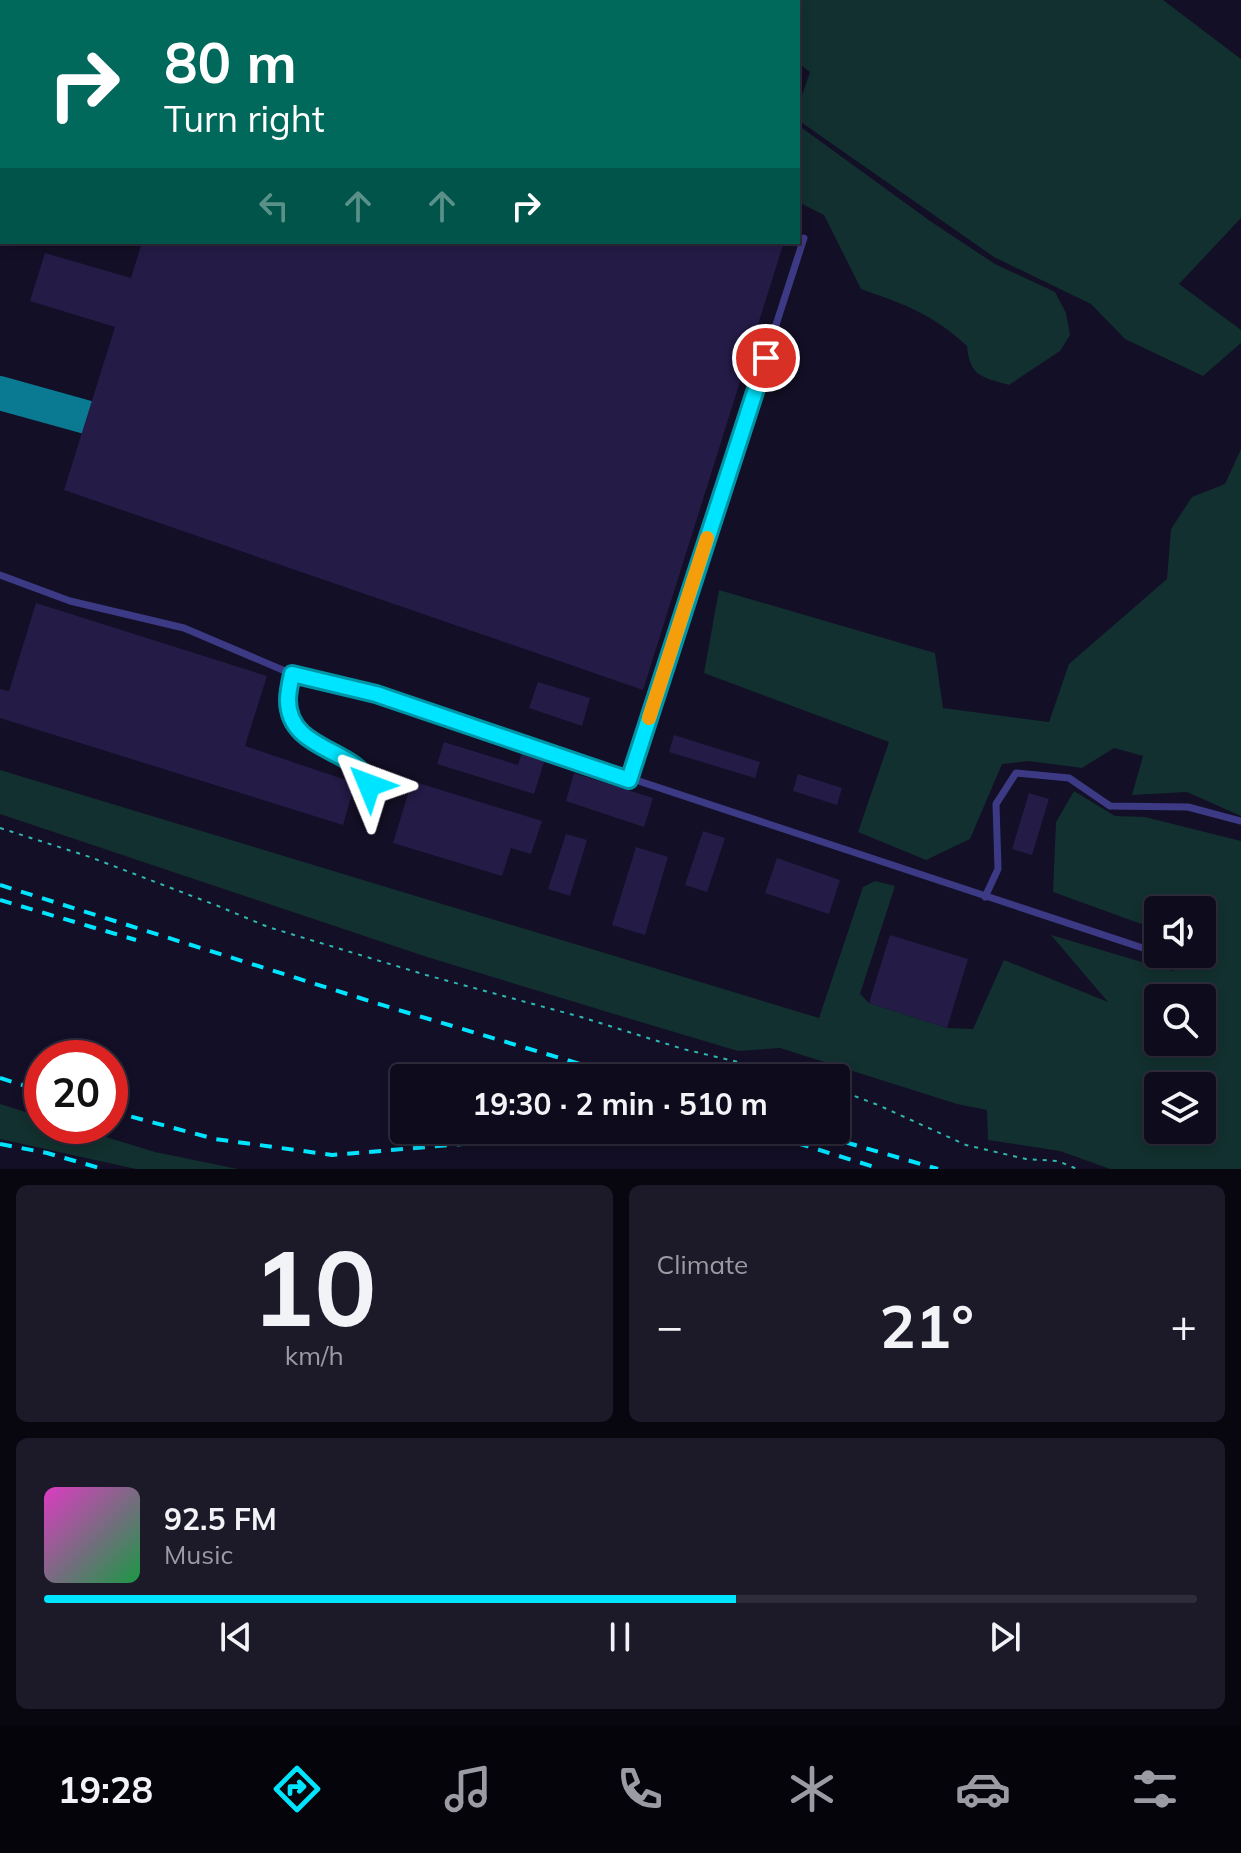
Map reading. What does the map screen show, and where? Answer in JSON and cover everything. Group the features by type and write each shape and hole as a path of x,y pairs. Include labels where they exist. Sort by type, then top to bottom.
{"lane":[{"path":"629,780 804,238"},
{"path":"0,575 70,601 184,628 292,674 376,694 1144,948"},
{"path":"292,674 288,703 302,733 310,741 361,770 369,785"},
{"path":"985,897 998,869 996,804 1016,773 1069,778 1110,806 1188,807 1241,821"}],"path":[{"path":"0,828 90,857 268,927 683,1049 747,1064"},
{"path":"850,1095 966,1145 1026,1159 1058,1161 1077,1169"}],"green space":[{"path":"800,0 1163,0 1241,59 1241,218 1179,284 1241,330 1241,343 1203,376 1125,339 1091,304 994,257 800,121 800,101 810,72 800,64"},
{"path":"800,126 995,264 1055,292 1066,313 1070,335 1060,351 1009,385 991,380 974,370 967,346 942,325 905,305 861,289 824,215 800,203"},
{"path":"1241,449 1241,816 1187,792 1132,795 1143,756 1114,748 1082,768 1029,761 1002,764 970,839 926,860 858,832 889,742 704,673 719,590 935,653 943,708 1049,722 1069,664 1167,579 1171,529 1192,497 1225,484"},
{"path":"0,770 819,1018 863,887 875,881 895,886 860,994 869,1003 947,1028 973,1029 1004,960 1108,1002 1051,935 1144,963 1144,968 1172,971 1174,968 1216,968 1216,896 1144,896 1144,925 1053,892 1056,822 1074,791 1115,816 1145,817 1241,841 1241,1169 1110,1169 1060,1151 988,1140 987,1110 957,1104 850,1070 850,1064 831,1064 780,1048 738,1051 427,957 0,814"},
{"path":"0,1104 24,1111 24,1144 128,1144 238,1169 136,1169 0,1139"}],"building":[{"path":"141,244 783,244 643,690 64,490 115,327 30,301 45,253 131,278"},
{"path":"36,603 267,676 245,746 355,783 343,825 0,718 0,689 9,691"},
{"path":"538,682 590,698 582,726 529,708"},
{"path":"674,735 760,762 755,778 669,752"},
{"path":"444,742 518,765 522,752 545,759 534,794 437,764"},
{"path":"574,773 653,798 644,827 566,801"},
{"path":"798,774 842,788 837,805 793,791"},
{"path":"412,781 542,821 531,854 511,848 502,876 393,843"},
{"path":"1029,793 1049,799 1032,855 1012,849"},
{"path":"703,831 725,838 707,892 685,885"},
{"path":"566,834 587,840 570,896 548,889"},
{"path":"636,847 668,857 645,935 612,925"},
{"path":"777,858 840,880 829,914 765,893"},
{"path":"890,935 968,959 947,1028 869,1003"}],"taxiway":[{"path":"0,393 86,417"}],"railway":[{"path":"0,885 580,1064"},
{"path":"0,900 136,940"},
{"path":"0,1078 24,1085"},
{"path":"128,1116 215,1139 332,1155 463,1144"},
{"path":"0,1144 103,1169"},
{"path":"800,1144 881,1169"},
{"path":"850,1144 938,1169"}],"slow traffic":[{"path":"649,718 707,538"}],"route":[{"path":"369,785 361,770 310,741 302,733 288,703 292,674 376,694 629,780 766,358"}]}
